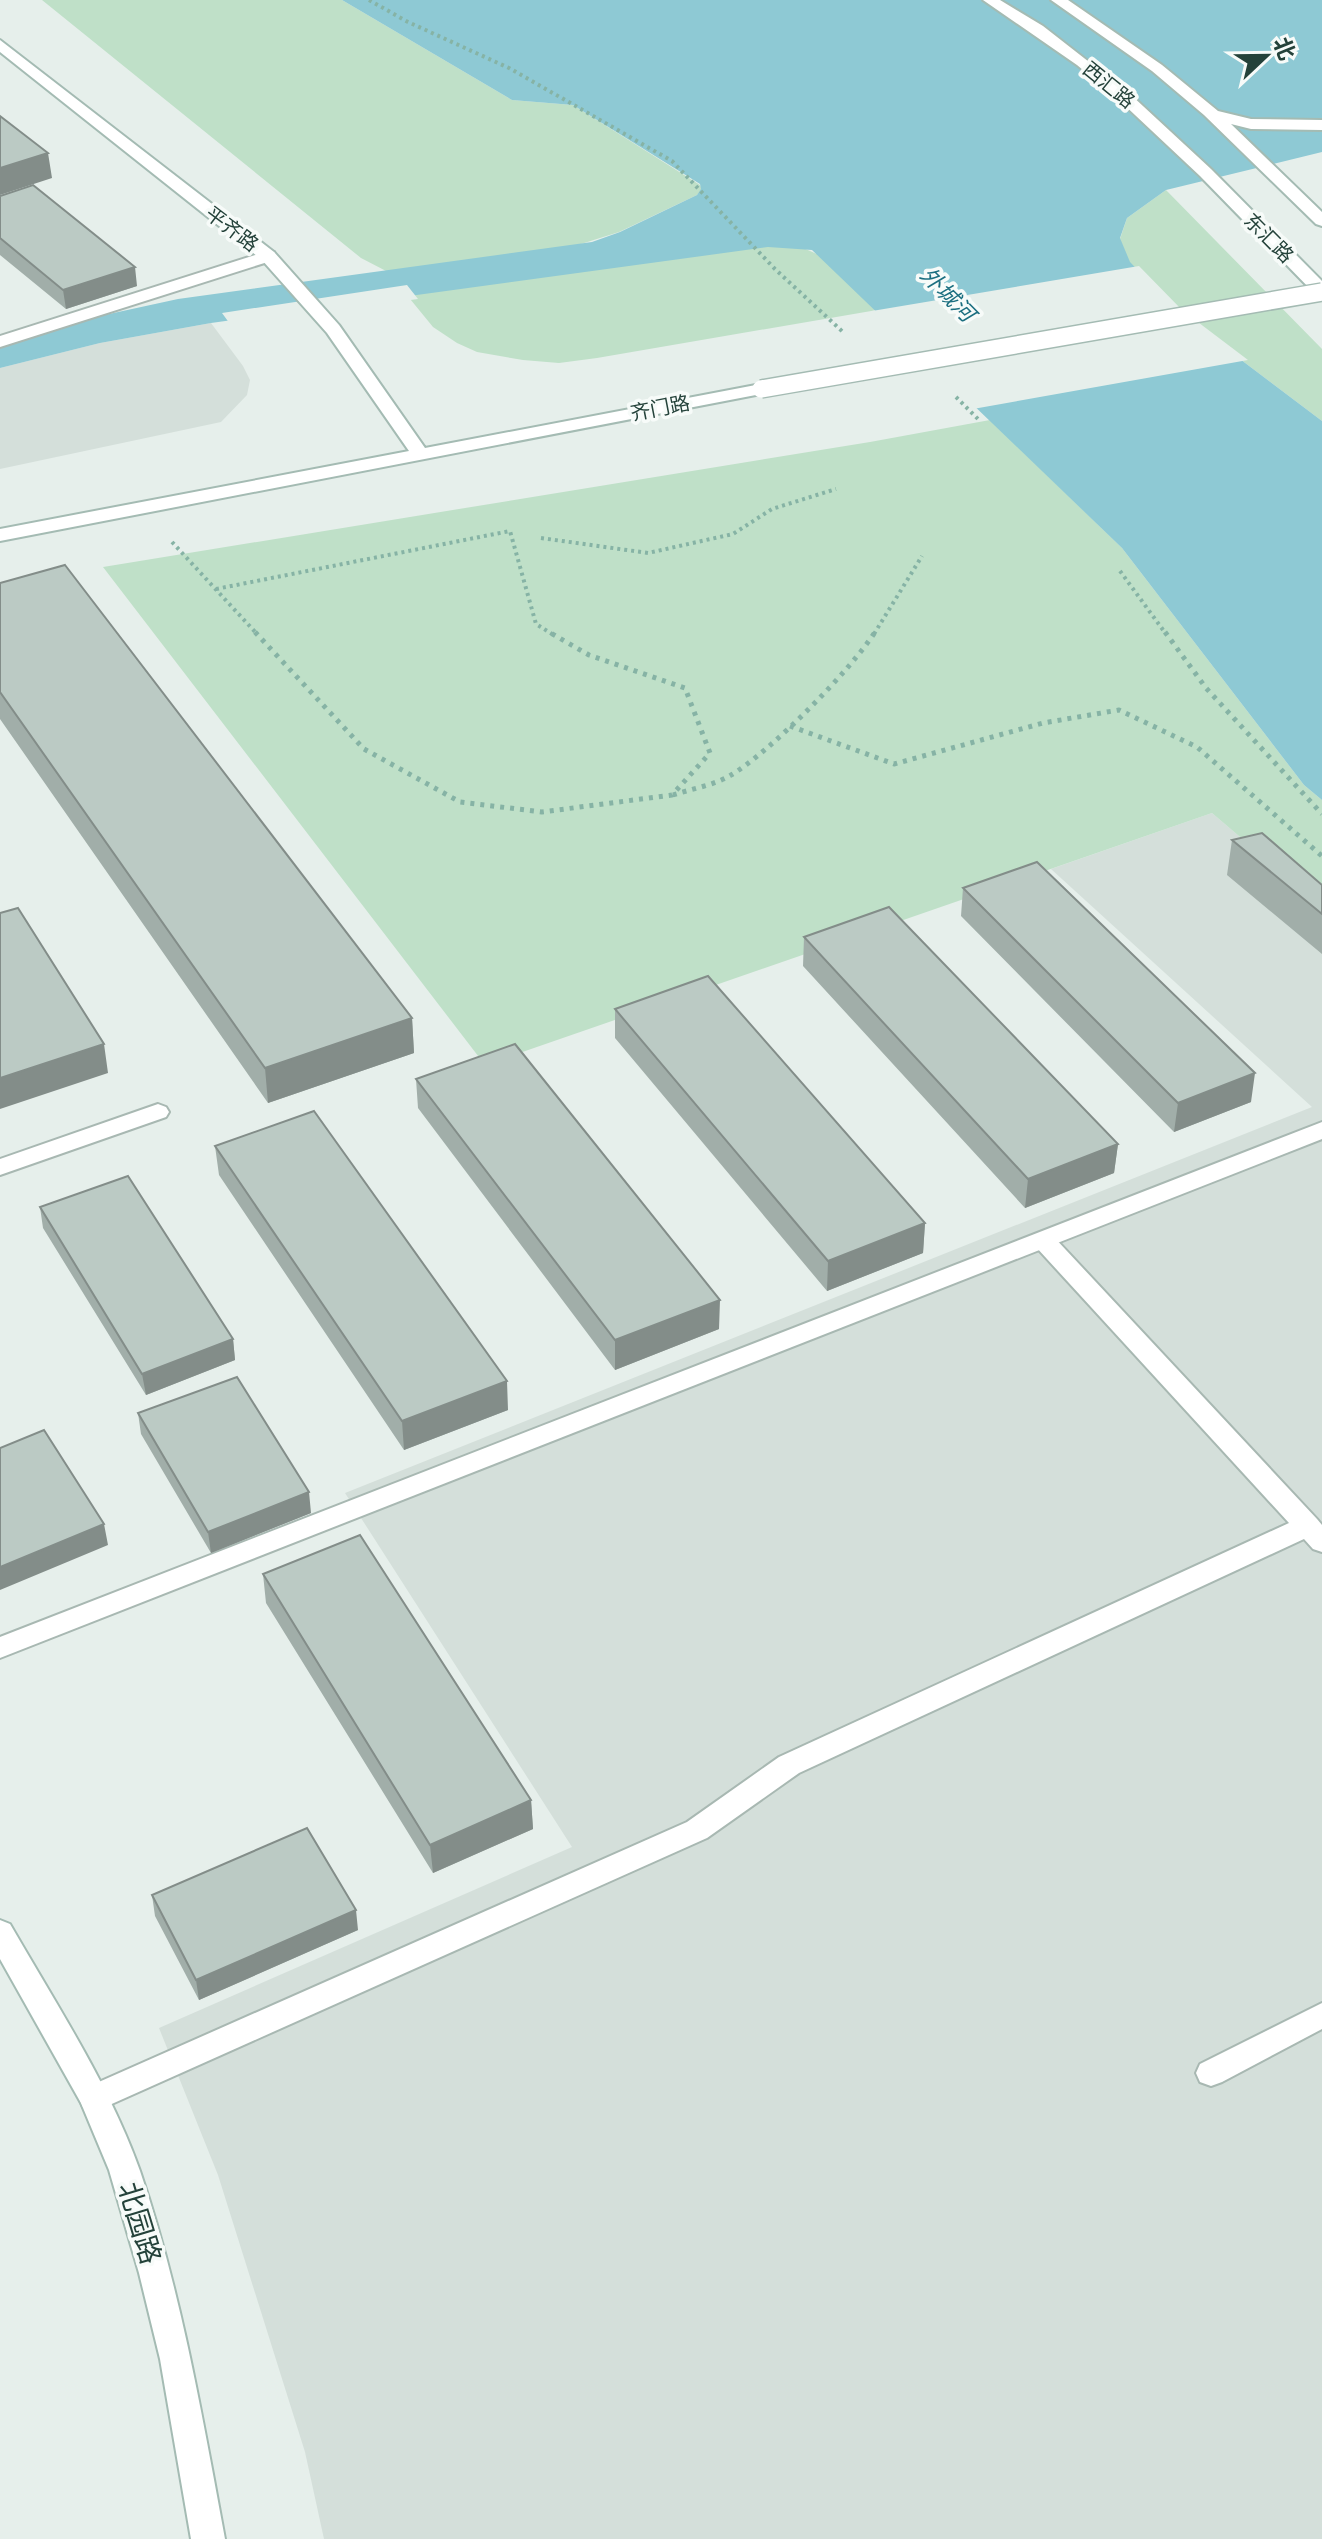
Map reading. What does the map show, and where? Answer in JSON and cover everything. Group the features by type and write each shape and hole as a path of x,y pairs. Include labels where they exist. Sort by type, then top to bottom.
{"main road":[{"name":"西汇路","path":"990,0 1056,42 1157,123 1216,185"},
{"name":"西汇路","path":"1058,0 1157,68 1210,112 1322,221"},
{"name":"平齐路","path":"0,45 268,256 333,329 420,454"},
{"path":"1210,112 1225,119 1251,124 1322,125"},
{"name":"东汇路","path":"1216,185 1322,292"},
{"path":"0,342 268,256"},
{"name":"齐门路","path":"0,535 761,389 1322,292"},
{"path":"0,1167 158,1112"},
{"path":"0,1648 1322,1130"},
{"path":"94,2098 697,1830 789,1765 1315,1534 1044,1241"},
{"name":"北园路","path":"0,1932 94,2098 124,2170 155,2273 176,2359 208,2539"},
{"path":"1211,2073 1322,2015"}],"path":[{"path":"369,0 408,22 509,68 672,161 775,269 850,339"},
{"path":"956,396 980,421"},
{"path":"541,538 648,553 733,534 772,509 836,489"},
{"path":"142,509 364,749 460,802 542,812 672,795 730,776 790,726 872,637 922,556"},
{"path":"216,589 510,531 536,624 589,655 685,688 710,753 672,795"},
{"path":"1120,571 1206,688 1322,814"},
{"path":"790,726 894,764 1043,723 1119,710 1197,747 1322,856"}],"shaded area":[{"path":"211,323 250,380 247,395 221,422 0,469 0,368 100,343"},
{"path":"1212,813 1322,907 1322,2539 324,2539 305,2452 218,2175 159,2028 572,1847 345,1493 1312,1107 1051,869"}],"green space":[{"path":"42,0 342,0 512,100 573,105 702,189 697,195 619,232 581,244 801,247 819,255 877,310 559,363 477,352 433,327 388,272 361,258"},
{"path":"1166,190 1322,349 1322,421 1179,313 1129,262 1120,239 1127,218"},
{"path":"990,420 1122,548 1304,785 1322,800 1322,907 1212,813 485,1065 103,567 870,442"}],"water":[{"name":"外城河","path":"342,0 1322,0 1322,152 1166,190 1127,218 1120,238 1130,262 1179,313 1322,421 1322,800 1304,785 1122,548 812,250 768,247 211,323 100,343 0,368 0,345 86,319 178,299 592,242 697,195 701,189 700,184 573,105 512,100"}],"pier":[{"path":"1139,266 1182,310 1248,360 973,409 872,311"},
{"path":"407,285 418,299 230,324 222,313"}],"building":[{"path":"0,116 48,153 0,168"},
{"path":"33,185 135,267 63,290 0,238 0,196"},
{"path":"65,565 412,1018 265,1068 0,692 0,583"},
{"path":"1262,833 1322,885 1322,914 1232,840"},
{"path":"1037,862 1255,1073 1178,1103 963,888"},
{"path":"889,907 1118,1144 1028,1179 804,937"},
{"path":"18,908 104,1044 0,1078 0,913"},
{"path":"708,976 925,1223 828,1261 615,1009"},
{"path":"515,1044 720,1300 615,1340 416,1079"},
{"path":"314,1111 507,1381 402,1421 215,1146"},
{"path":"128,1176 233,1339 142,1374 40,1207"},
{"path":"237,1377 309,1492 208,1532 138,1413"},
{"path":"44,1430 104,1524 0,1567 0,1448"},
{"path":"360,1535 531,1800 430,1845 263,1574"},
{"path":"307,1828 356,1910 196,1980 152,1895"}]}
